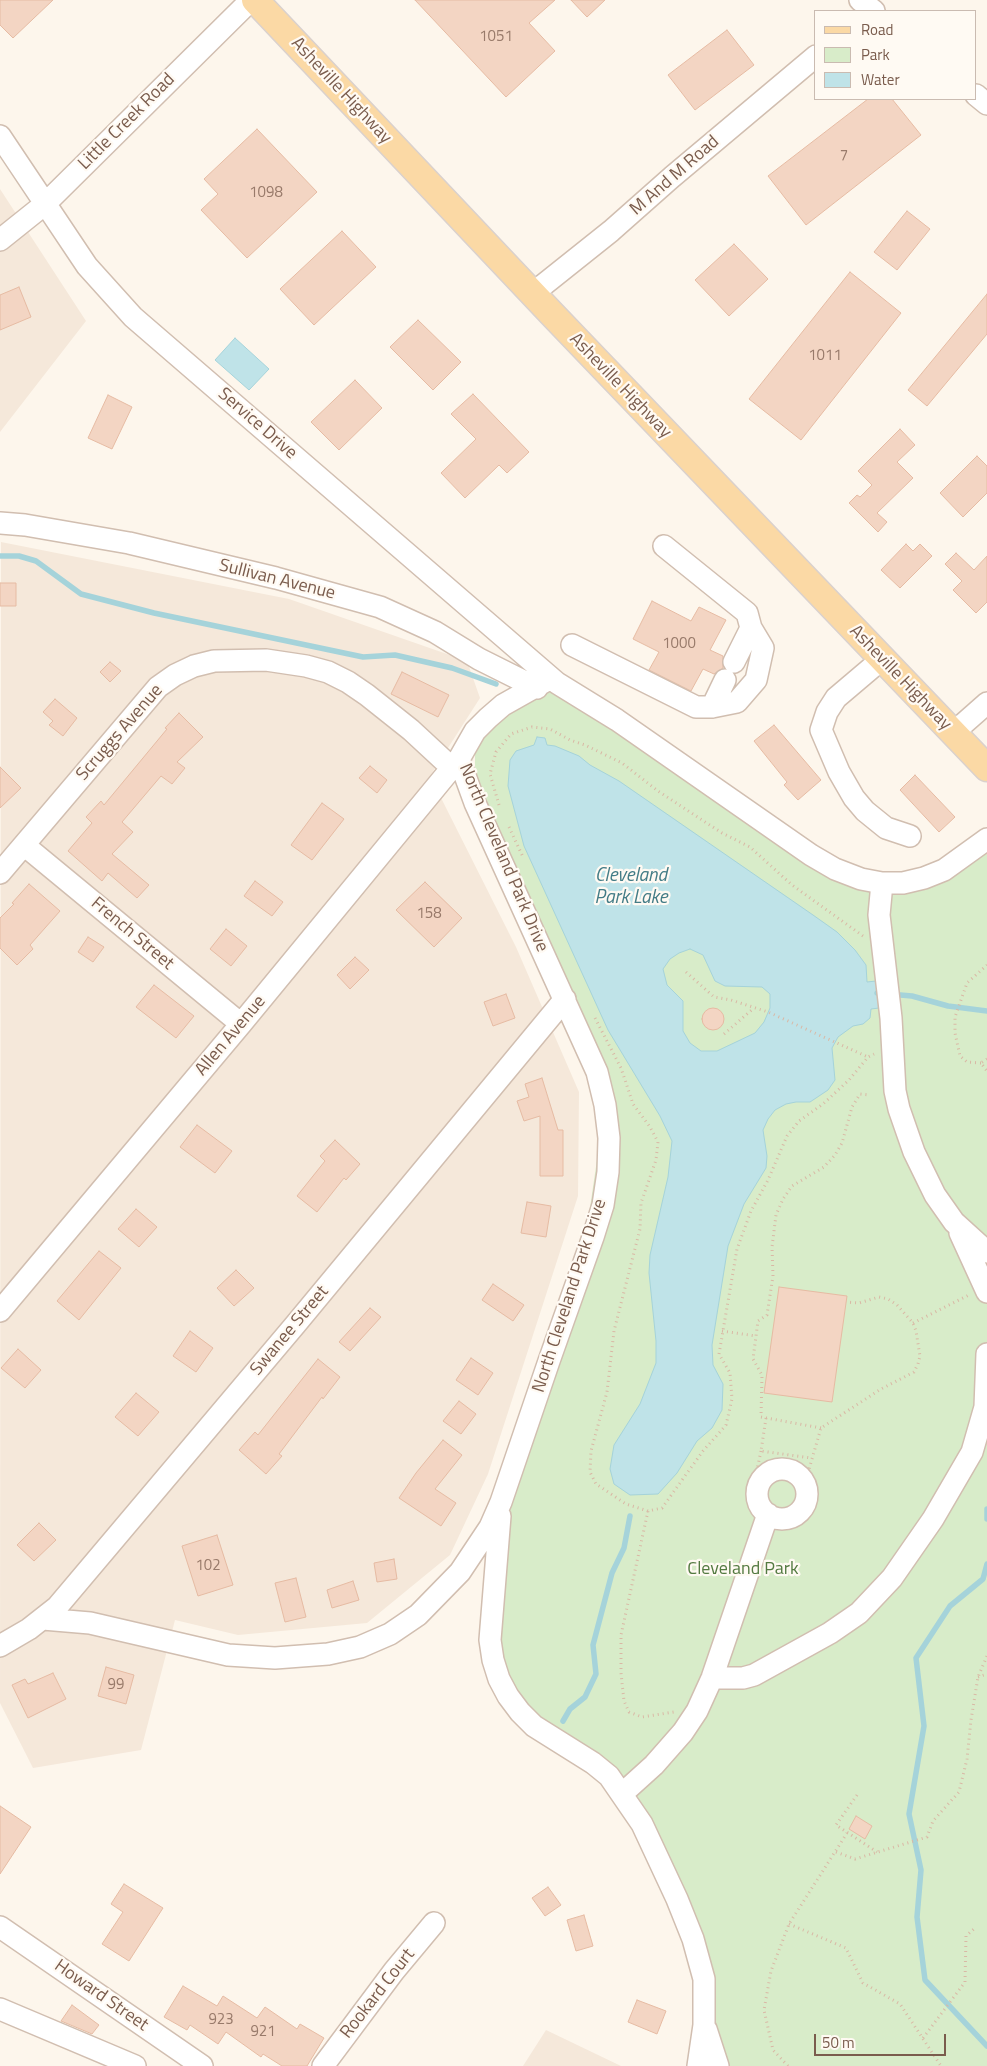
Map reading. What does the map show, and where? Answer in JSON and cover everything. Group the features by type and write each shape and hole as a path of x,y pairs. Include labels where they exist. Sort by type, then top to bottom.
{"main road":[{"name":"Asheville Highway","path":"255,0 532,294 987,768"}],"street":[{"name":"Little Creek Road","path":"0,240 45,204 251,0"},
{"name":"M And M Road","path":"532,294 611,231 814,58"},
{"path":"977,96 987,104"},
{"name":"Service Drive","path":"0,136 87,266 133,317 544,683"},
{"name":"Sullivan Avenue","path":"0,524 42,527 129,543 276,578 380,607 422,625 479,660 544,683"},
{"path":"572,645 696,707 712,707 737,702 756,680 764,648 751,628 747,613 664,546"},
{"path":"712,707 751,628"},
{"name":"Scruggs Avenue","path":"0,873 158,687 175,675 194,666 214,661 266,660 306,666 328,672 348,682 367,695 455,763"},
{"path":"882,660 830,705 821,730 839,772 854,798 865,811 886,828 910,836"},
{"path":"544,683 617,720 811,855 835,869 861,879 882,883 924,878 944,870 987,839"},
{"name":"North Cleveland Park Drive","path":"43,1619 90,1622 228,1655 261,1658 328,1654 360,1647 390,1634 418,1616 460,1572 476,1550 501,1502 548,1361 593,1237 603,1205 608,1172 609,1138 597,1072 455,763 476,731 488,718 519,695 544,683"},
{"path":"953,733 987,703"},
{"name":"Allen Avenue","path":"0,1311 241,1024 455,763"},
{"name":"French Street","path":"24,844 241,1024"},
{"path":"882,883 879,915 891,1018 895,1091 905,1130 931,1187 954,1222 981,1292"},
{"name":"Swanee Street","path":"0,1646 43,1619 56,1607 296,1325 564,999"},
{"path":"954,1222 987,1252"},
{"path":"712,1678 743,1678 754,1675 830,1633 859,1613 892,1578 932,1519 972,1452 985,1406 987,1354"},
{"path":"787,1462 805,1483 807,1498 801,1512 788,1518 780,1519 768,1514 759,1504 757,1495 758,1487 764,1477 787,1462"},
{"name":"North Cleveland Park Drive","path":"501,1502 490,1620 493,1660 499,1678 508,1696 534,1726 593,1763 609,1776 642,1824 677,1899 693,1939 704,1980 704,2024"},
{"path":"623,1794 683,1732 697,1711 712,1678 768,1514"},
{"name":"Rookard Court","path":"323,2066 389,1978 434,1923"},
{"name":"Howard Street","path":"0,1927 202,2066"},
{"path":"0,2009 106,2061 135,2066"},
{"path":"698,2066 704,2024"},
{"path":"704,2024 718,2066"}],"path":[{"path":"502,813 490,774 496,752 511,734 532,727 550,729 622,763 674,802 722,833 750,847 792,885 884,953"},
{"path":"506,821 524,861"},
{"path":"987,965 966,983 955,1017 955,1033 960,1056 967,1062 981,1063 987,1059"},
{"path":"686,972 714,997 768,1012 868,1057"},
{"path":"724,1034 754,1008"},
{"path":"592,1011 621,1068 633,1104 650,1126 658,1142 656,1160 641,1204 640,1228 614,1331 607,1392 591,1451 590,1472 596,1484 626,1504 648,1511 662,1508 703,1451 726,1425 732,1399 730,1373 719,1354 738,1249 751,1211 768,1180 787,1136 799,1121 823,1104 849,1080 868,1057 893,1045"},
{"path":"981,1063 987,1071"},
{"path":"846,1302 858,1303 879,1297 897,1304 913,1323 916,1331 920,1356 914,1372 881,1389 821,1428 761,1417 762,1375 753,1359 758,1321 767,1315 773,1276 772,1246 776,1215 783,1199 792,1186 824,1167 835,1156 842,1143 852,1107 860,1094 870,1095"},
{"path":"913,1323 981,1292"},
{"path":"722,1331 756,1336"},
{"path":"764,1477 757,1470 766,1418"},
{"path":"805,1483 821,1428"},
{"path":"761,1451 787,1462 811,1458"},
{"path":"648,1511 620,1635 620,1673 624,1701 629,1712 642,1718 683,1709 697,1711"},
{"path":"836,1852 855,1859 928,1836 933,1821 959,1792 968,1759 971,1720 978,1677 987,1656"},
{"path":"978,1677 987,1674"},
{"path":"857,1795 836,1825 877,1852"},
{"path":"788,2066 773,2050 764,2010 771,1972 789,1924 847,1833"},
{"path":"789,1924 846,1948 863,1983 900,2004 941,2066"},
{"path":"923,2038 965,1982 966,1936 976,1928"}],"shaded area":[{"path":"0,189 86,321 0,432"},
{"path":"1,542 289,599 467,661 480,698 430,776 516,947 579,1092 578,1196 488,1474 450,1555 367,1623 238,1635 175,1620 141,1750 33,1768 0,1703"},
{"path":"546,2030 621,2066 523,2066"}],"green space":[{"name":"Cleveland Park","path":"557,683 811,855 903,883 987,838 987,2066 713,2066 704,1979 609,1776 508,1696 492,1596 499,1531 581,1269 605,1105 475,803 475,731"}],"water":[{"path":"235,338 269,369 249,390 215,360"},
{"name":"Cleveland Park Lake","path":"537,737 545,738 547,745 555,746 579,756 590,765 619,781 837,932 855,950 866,965 867,982 876,981 879,1008 871,1009 870,1018 863,1024 853,1026 838,1037 832,1048 835,1080 828,1090 810,1102 786,1104 775,1110 763,1130 767,1156 766,1168 744,1204 728,1246 712,1345 713,1365 723,1384 722,1410 712,1428 697,1441 677,1473 658,1494 630,1495 614,1484 610,1469 614,1445 640,1404 656,1363 656,1341 649,1273 650,1255 668,1177 672,1141 660,1116 608,1030 524,846 508,786 510,760 516,751 534,745","holes":["690,949 703,955 715,981 725,986 762,987 770,994 770,1008 764,1022 755,1033 717,1051 701,1051 690,1043 683,1031 683,1001 667,985 663,969 670,959"]}],"building":[{"path":"0,0 53,0 13,38 0,25"},
{"path":"415,0 555,0 529,23 555,51 506,97"},
{"path":"571,0 605,0 587,17"},
{"path":"727,30 754,65 695,110 668,75"},
{"path":"867,100 893,100 921,135 806,225 768,176"},
{"path":"257,129 317,192 247,258 201,210 218,194 204,179"},
{"path":"907,211 930,229 897,270 874,252"},
{"path":"342,231 376,267 314,325 280,289"},
{"path":"734,244 768,279 729,316 695,280"},
{"path":"850,272 901,313 801,440 749,399"},
{"path":"19,287 31,317 0,330 0,295"},
{"path":"987,294 987,334 927,406 908,390"},
{"path":"418,320 461,362 433,390 390,347"},
{"path":"355,380 382,408 339,450 311,422"},
{"path":"473,394 529,452 507,473 499,465 465,498 441,473 476,439 451,414"},
{"path":"108,395 132,407 112,449 88,438"},
{"path":"900,429 915,445 897,462 913,478 877,513 887,522 878,532 849,503 857,495 860,497 872,485 858,471"},
{"path":"977,456 987,466 987,493 963,517 940,493"},
{"path":"906,544 913,551 920,544 932,556 900,588 881,570"},
{"path":"956,553 974,570 987,556 987,602 976,613 953,590 962,581 945,564"},
{"path":"0,583 16,583 16,606 0,606"},
{"path":"652,601 691,621 699,607 726,620 710,650 723,656 723,668 714,674 703,669 691,691 649,670 659,652 633,639"},
{"path":"110,662 121,671 110,682 100,672"},
{"path":"402,672 449,695 438,717 391,694"},
{"path":"55,699 77,718 63,736 49,725 53,721 43,712"},
{"path":"179,713 203,737 177,762 185,768 172,784 161,776 122,822 133,832 112,854 149,885 137,898 108,873 102,881 68,851 92,823 86,817 101,801 104,805"},
{"path":"774,725 821,780 798,800 784,785 787,782 754,741"},
{"path":"370,766 387,780 377,793 359,778"},
{"path":"0,767 21,788 0,808"},
{"path":"915,775 955,817 939,832 900,790"},
{"path":"322,803 344,819 312,860 291,845"},
{"path":"255,881 283,902 272,916 244,896"},
{"path":"425,882 462,918 434,947 396,910"},
{"path":"29,884 60,911 30,945 33,949 17,965 0,948 0,918 14,904 12,903"},
{"path":"226,929 247,946 231,966 210,949"},
{"path":"88,937 104,947 93,962 78,952"},
{"path":"355,957 369,970 350,989 337,975"},
{"path":"154,985 194,1016 176,1038 136,1007"},
{"path":"506,994 515,1018 493,1026 484,1002"},
{"path":"709,1008 717,1008 724,1015 724,1023 717,1030 709,1030 702,1023 702,1015"},
{"path":"542,1078 558,1130 563,1130 563,1176 540,1176 540,1116 524,1121 517,1101 529,1097 525,1084"},
{"path":"197,1125 232,1151 215,1173 180,1147"},
{"path":"335,1140 360,1164 346,1180 344,1178 317,1212 297,1196 325,1161 320,1156"},
{"path":"527,1202 551,1206 546,1237 521,1233"},
{"path":"136,1209 157,1227 139,1247 118,1229"},
{"path":"99,1251 121,1268 79,1320 57,1301"},
{"path":"236,1270 254,1288 234,1306 217,1288"},
{"path":"493,1284 524,1305 513,1321 482,1300"},
{"path":"779,1287 847,1296 832,1402 764,1393"},
{"path":"370,1308 381,1317 350,1351 339,1342"},
{"path":"190,1331 213,1348 196,1372 173,1356"},
{"path":"18,1349 41,1370 25,1388 1,1368"},
{"path":"471,1358 493,1373 478,1395 456,1380"},
{"path":"318,1359 340,1377 323,1399 322,1397 279,1454 282,1456 266,1474 239,1450 255,1432 258,1435"},
{"path":"136,1393 159,1412 138,1436 115,1417"},
{"path":"459,1401 476,1414 461,1434 443,1421"},
{"path":"443,1440 462,1455 435,1489 456,1503 441,1526 399,1498 416,1473"},
{"path":"39,1523 56,1540 34,1561 17,1545"},
{"path":"217,1535 233,1585 198,1596 182,1546"},
{"path":"394,1559 397,1579 377,1582 374,1563"},
{"path":"296,1578 306,1617 285,1622 275,1583"},
{"path":"353,1581 359,1600 332,1608 327,1590"},
{"path":"106,1667 134,1675 126,1704 98,1696"},
{"path":"53,1673 66,1699 28,1718 12,1685 25,1679 28,1684"},
{"path":"0,1806 31,1827 0,1874"},
{"path":"856,1816 872,1826 865,1839 849,1829"},
{"path":"124,1884 163,1908 129,1961 102,1944 123,1912 111,1904"},
{"path":"548,1887 561,1905 545,1916 532,1898"},
{"path":"584,1915 593,1946 576,1951 567,1920"},
{"path":"183,1986 217,2006 223,1996 257,2018 265,2007 297,2029 300,2024 324,2038 307,2066 282,2066 263,2054 261,2057 226,2032 218,2044 190,2025 187,2030 164,2017"},
{"path":"637,2000 666,2011 657,2034 628,2022"},
{"path":"72,2005 99,2025 92,2034 61,2021"}],"waterway":[{"path":"0,556 19,556 36,561 81,594 154,613 363,657 395,655 452,668 496,684"},
{"path":"877,993 912,996 948,1006 987,1011"},
{"path":"987,1509 987,1519"},
{"path":"563,1721 570,1709 585,1697 596,1674 593,1645 612,1573 624,1548 630,1516"},
{"path":"987,1564 983,1579 950,1606 916,1658 924,1726 909,1814 921,1870 917,1917 925,1980 987,2046"}]}
